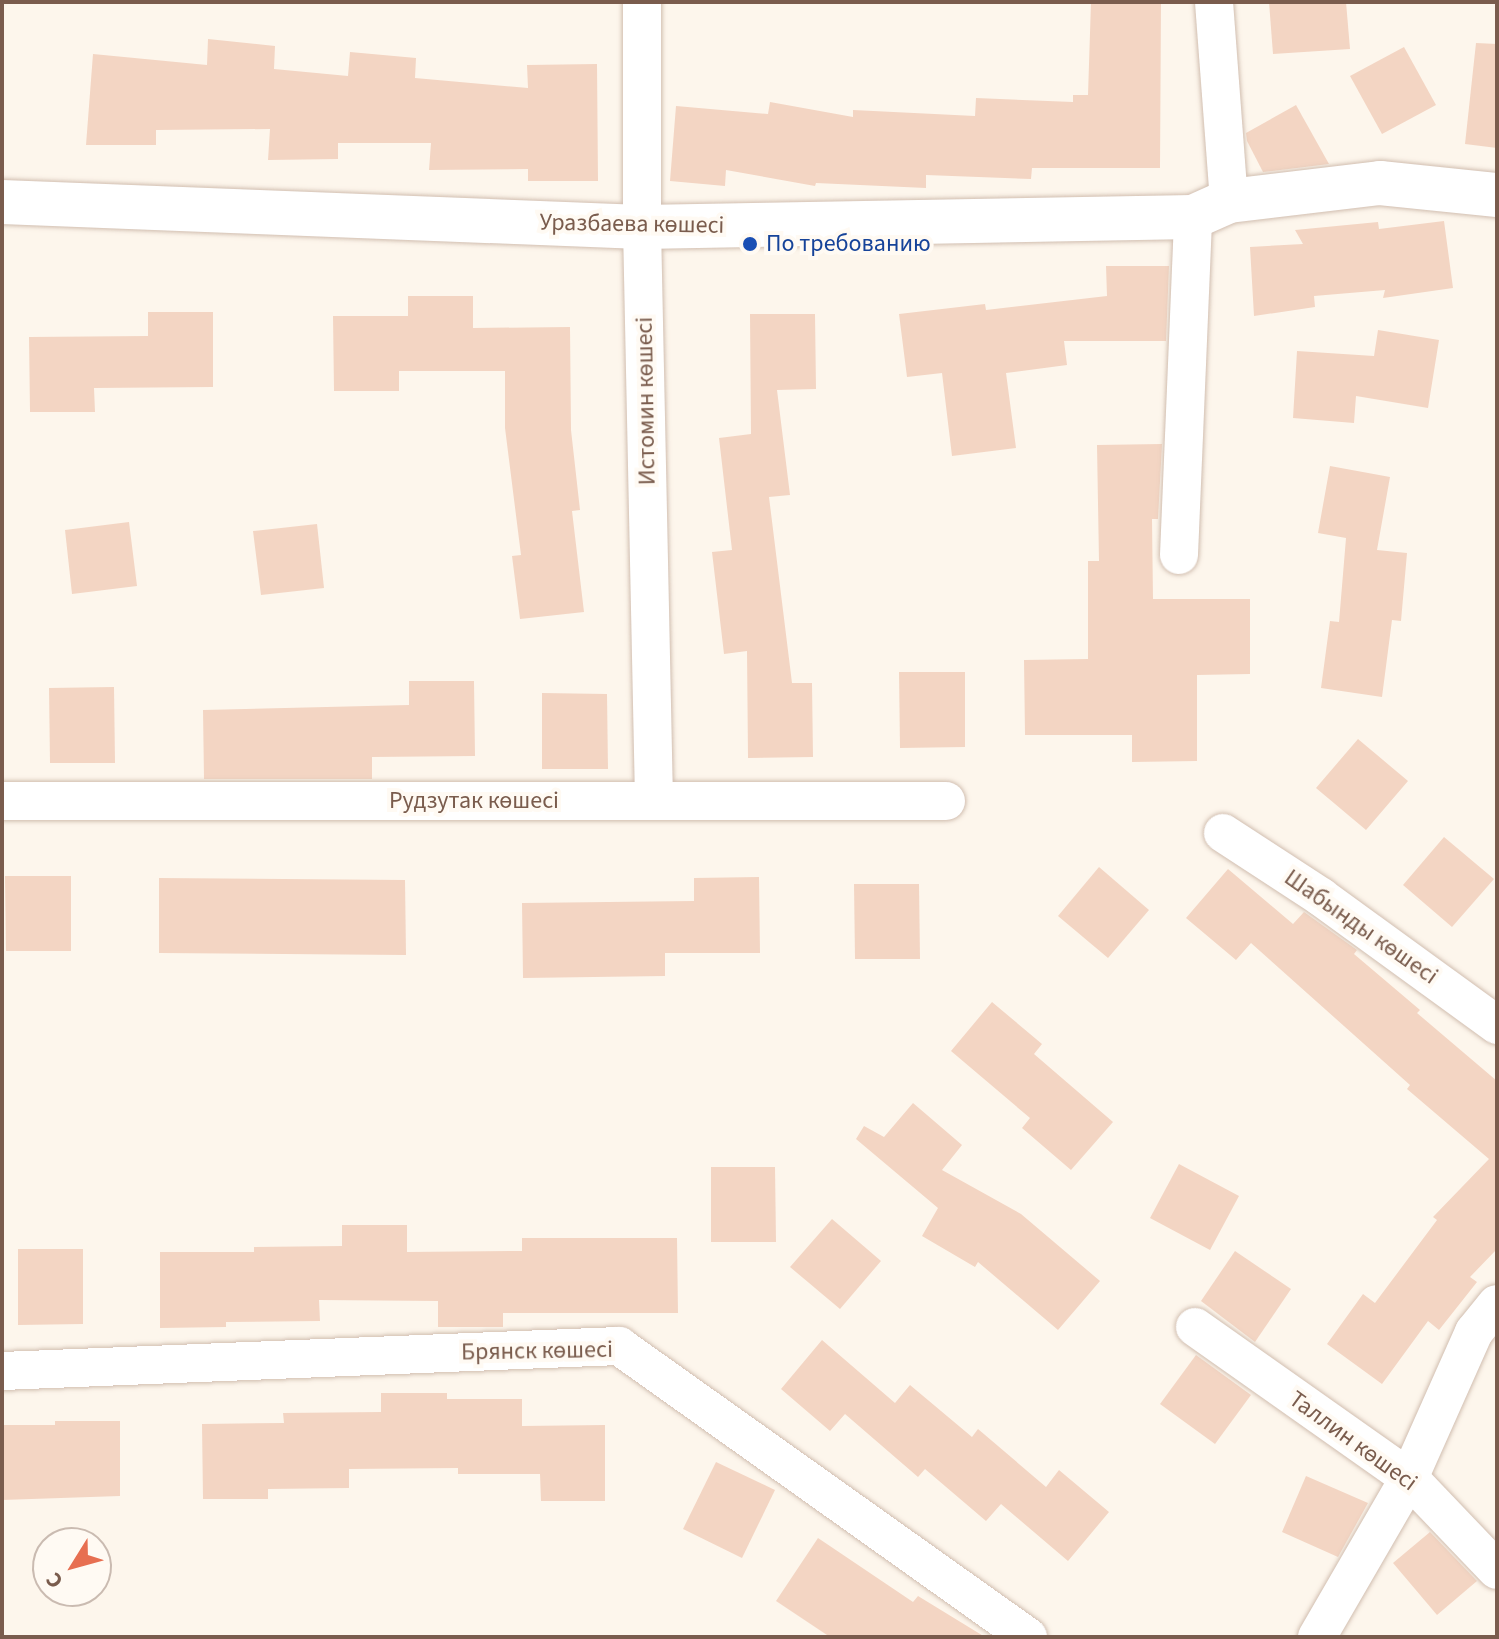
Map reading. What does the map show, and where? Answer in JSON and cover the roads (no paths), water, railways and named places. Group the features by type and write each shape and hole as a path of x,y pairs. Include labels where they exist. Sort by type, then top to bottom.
{"street":[{"name":"Истомин көшесі","path":"642,2 642,227 654,800"},
{"path":"1179,555 1211,209 1214,2"},
{"name":"Уразбаева көшесі","path":"2,202 642,227 1211,209 1380,183 1497,195"},
{"name":"Рудзутак көшесі","path":"2,801 946,801"},
{"name":"Шабынды көшесі","path":"1223,833 1321,897 1497,1025"},
{"path":"1317,1637 1409,1478 1474,1332 1497,1304"},
{"name":"Таллин көшесі","path":"1195,1327 1409,1478 1497,1570"},
{"name":"Брянск көшесі","path":"2,1371 619,1346 1028,1637"}],"place":[{"name":"По требованию","path":"750,244"}]}
